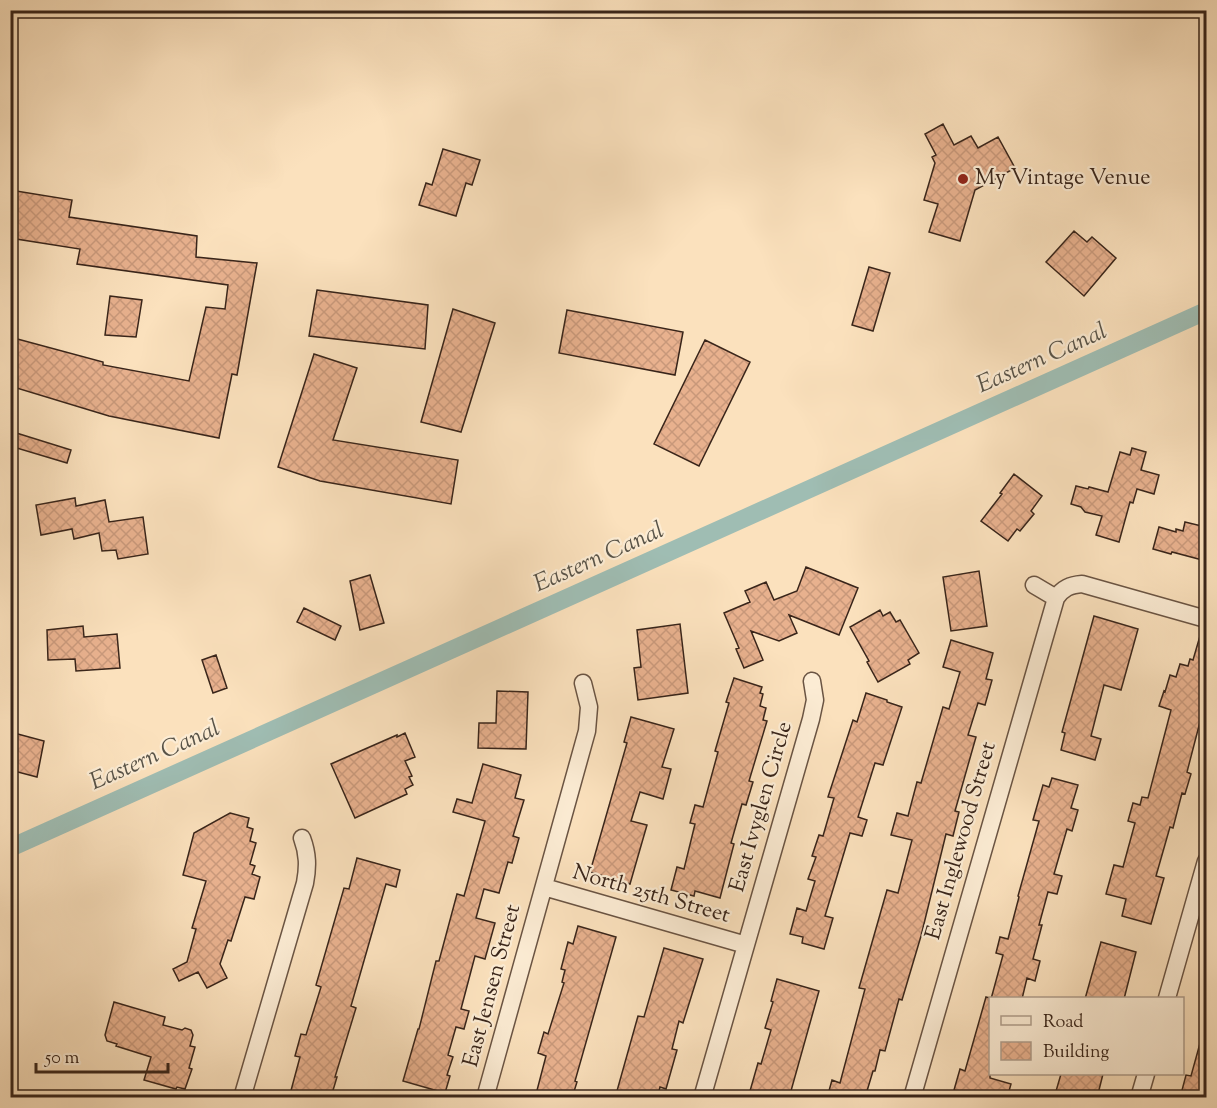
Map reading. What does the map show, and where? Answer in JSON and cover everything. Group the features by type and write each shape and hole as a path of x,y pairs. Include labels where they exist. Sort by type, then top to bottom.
{"street":[{"path":"1034,585 1061,592 1074,584 1090,586 1206,619"},
{"name":"East Inglewood Street","path":"912,1098 1061,592"},
{"name":"East Ivyglen Circle","path":"702,1098 813,709 815,700 812,681"},
{"name":"East Jensen Street","path":"485,1098 587,731 589,707 583,683"},
{"path":"242,1098 305,883 308,860 302,838"},
{"path":"1168,997 1206,861"},
{"name":"North 25th Street","path":"544,887 746,945"},
{"path":"1139,1098 1146,1075"}],"building":[{"name":"My Vintage Venue","path":"943,124 954,145 971,136 978,148 998,137 1015,168 975,190 960,241 929,232 938,204 924,200 935,163 932,157 936,155 925,134"},
{"path":"443,149 480,160 472,185 466,183 456,216 419,205 426,183 432,185"},
{"path":"10,190 72,200 69,217 197,236 196,257 257,263 237,375 232,374 219,438 109,416 10,386 10,337 103,362 103,365 189,381 206,307 225,309 228,285 77,264 80,249 10,238"},
{"path":"1074,231 1087,242 1092,237 1116,258 1084,296 1046,262"},
{"path":"869,267 890,273 873,331 852,325"},
{"path":"317,290 428,305 425,349 309,336"},
{"path":"110,296 142,300 136,337 105,335"},
{"path":"453,309 495,323 461,432 421,422"},
{"path":"567,310 683,332 675,375 559,353"},
{"path":"705,340 750,362 699,466 654,444"},
{"path":"314,354 357,368 333,440 458,460 451,504 320,481 278,467"},
{"path":"10,431 71,450 67,463 10,446"},
{"path":"1132,448 1146,452 1141,470 1159,475 1154,494 1137,489 1133,503 1130,502 1119,542 1096,535 1102,516 1085,512 1081,507 1071,504 1076,486 1108,492 1120,452 1130,455"},
{"path":"1014,474 1042,496 1031,511 1034,514 1020,531 1017,529 1008,541 981,521"},
{"path":"75,498 76,506 105,500 109,522 143,517 148,554 118,559 116,550 102,551 99,533 74,539 72,529 41,535 36,505"},
{"path":"1185,522 1206,527 1206,561 1153,549 1159,527 1176,532 1176,529 1183,531"},
{"path":"806,567 858,588 839,635 789,615 797,633 779,641 751,631 763,660 744,668 736,649 739,648 724,613 750,602 745,591 766,582 774,600 797,591"},
{"path":"979,571 987,626 951,631 943,577"},
{"path":"370,575 384,623 360,630 350,581"},
{"path":"304,608 341,626 335,640 297,622"},
{"path":"880,610 883,616 890,612 896,622 900,620 919,653 908,660 910,664 878,682 850,627"},
{"path":"1094,616 1138,629 1121,690 1104,685 1091,736 1101,739 1095,760 1061,750 1065,733 1062,732"},
{"path":"680,624 688,693 638,700 634,668 641,667 637,630"},
{"path":"83,626 84,637 117,634 120,668 76,671 75,659 48,660 47,630"},
{"path":"1202,629 1206,629 1206,705 1187,772 1191,774 1185,794 1182,793 1173,828 1170,827 1156,876 1164,878 1151,924 1122,916 1126,899 1106,894 1114,865 1123,867 1135,823 1128,821 1133,803 1140,805 1142,797 1148,798 1171,710 1159,706 1164,691 1170,675 1176,677 1180,664 1188,666 1190,659 1193,660"},
{"path":"951,640 993,653 986,679 992,680 985,705 978,703 968,735 976,737 955,811 959,812 953,836 946,834 921,936 902,1000 899,999 885,1051 880,1050 867,1091 877,1094 876,1098 827,1098 832,1080 840,1083 865,989 859,988 887,890 898,893 912,840 891,835 897,813 908,816 917,782 921,783 943,707 949,709 960,672 943,667"},
{"path":"216,655 227,688 213,693 202,660"},
{"path":"734,678 762,687 760,706 766,708 763,720 767,721 749,781 753,782 746,805 742,804 731,843 734,844 720,898 695,891 694,896 671,890 677,867 684,869 695,824 690,823 695,805 703,807 718,752 715,751 729,703 726,702"},
{"path":"497,691 528,692 526,749 478,748 479,723 496,723"},
{"path":"866,693 902,707 883,765 875,763 858,817 867,820 862,836 850,833 825,916 833,918 824,949 802,943 803,937 790,934 797,908 806,911 815,881 808,879 816,857 812,856 819,835 823,836 834,798 828,797 853,720 857,722"},
{"path":"631,717 674,729 662,767 671,769 663,799 640,792 631,821 647,825 630,884 590,872 627,743 624,742"},
{"path":"14,733 44,741 37,777 10,770 10,746"},
{"path":"405,733 415,757 405,761 412,776 409,777 413,785 405,789 407,794 355,818 331,764"},
{"path":"483,764 521,775 515,798 524,800 513,836 519,838 512,863 508,862 499,893 484,889 476,918 495,923 485,959 475,956 461,1009 469,1011 464,1029 456,1027 448,1055 453,1057 447,1075 450,1076 445,1093 403,1081 457,894 464,896 485,821 453,812 457,799 472,803"},
{"path":"1052,778 1078,785 1071,808 1078,810 1072,831 1067,829 1054,874 1062,876 1057,894 1048,892 1039,925 1042,925 1033,959 1040,961 1035,981 1027,978 1022,997 992,997 1003,955 996,953 1000,937 1008,939 1039,821 1033,820 1043,785 1049,787"},
{"path":"230,813 249,818 247,827 253,829 250,841 256,843 250,864 255,866 252,874 260,877 254,899 245,897 231,941 228,940 220,964 227,978 207,988 198,972 179,981 173,969 187,962 196,929 192,928 206,881 183,875 194,833"},
{"path":"357,858 400,870 396,887 386,884 351,1006 356,1008 331,1097 321,1094 320,1098 289,1098 300,1057 295,1056 301,1034 306,1035 321,987 316,985 344,888 349,889"},
{"path":"578,926 616,937 572,1098 535,1098 546,1056 538,1053 544,1032 548,1034 564,983 562,982 565,970 561,969 568,942 573,944"},
{"path":"1101,942 1136,952 1125,997 1086,997"},
{"path":"664,948 703,959 683,1023 679,1021 672,1049 677,1050 666,1089 660,1087 657,1098 615,1098 638,1016 644,1017"},
{"path":"777,979 819,991 789,1098 748,1098 771,1030 765,1028"},
{"path":"986,997 989,998 989,1075 990,1078 1011,1084 1007,1098 970,1098 971,1095 954,1090 960,1069 965,1071"},
{"path":"114,1002 165,1017 163,1025 191,1030 193,1035 190,1046 195,1047 189,1068 192,1069 185,1089 177,1087 176,1089 144,1080 151,1057 107,1041 105,1035"},
{"path":"1202,1036 1206,1036 1206,1098 1192,1098 1181,1094 1186,1075 1191,1076"},
{"path":"1061,1075 1103,1075 1097,1098 1054,1098"}],"waterway":[{"name":"Eastern Canal","path":"10,848 1206,311"}],"place":[{"name":"My Vintage Venue","path":"963,179"}]}
